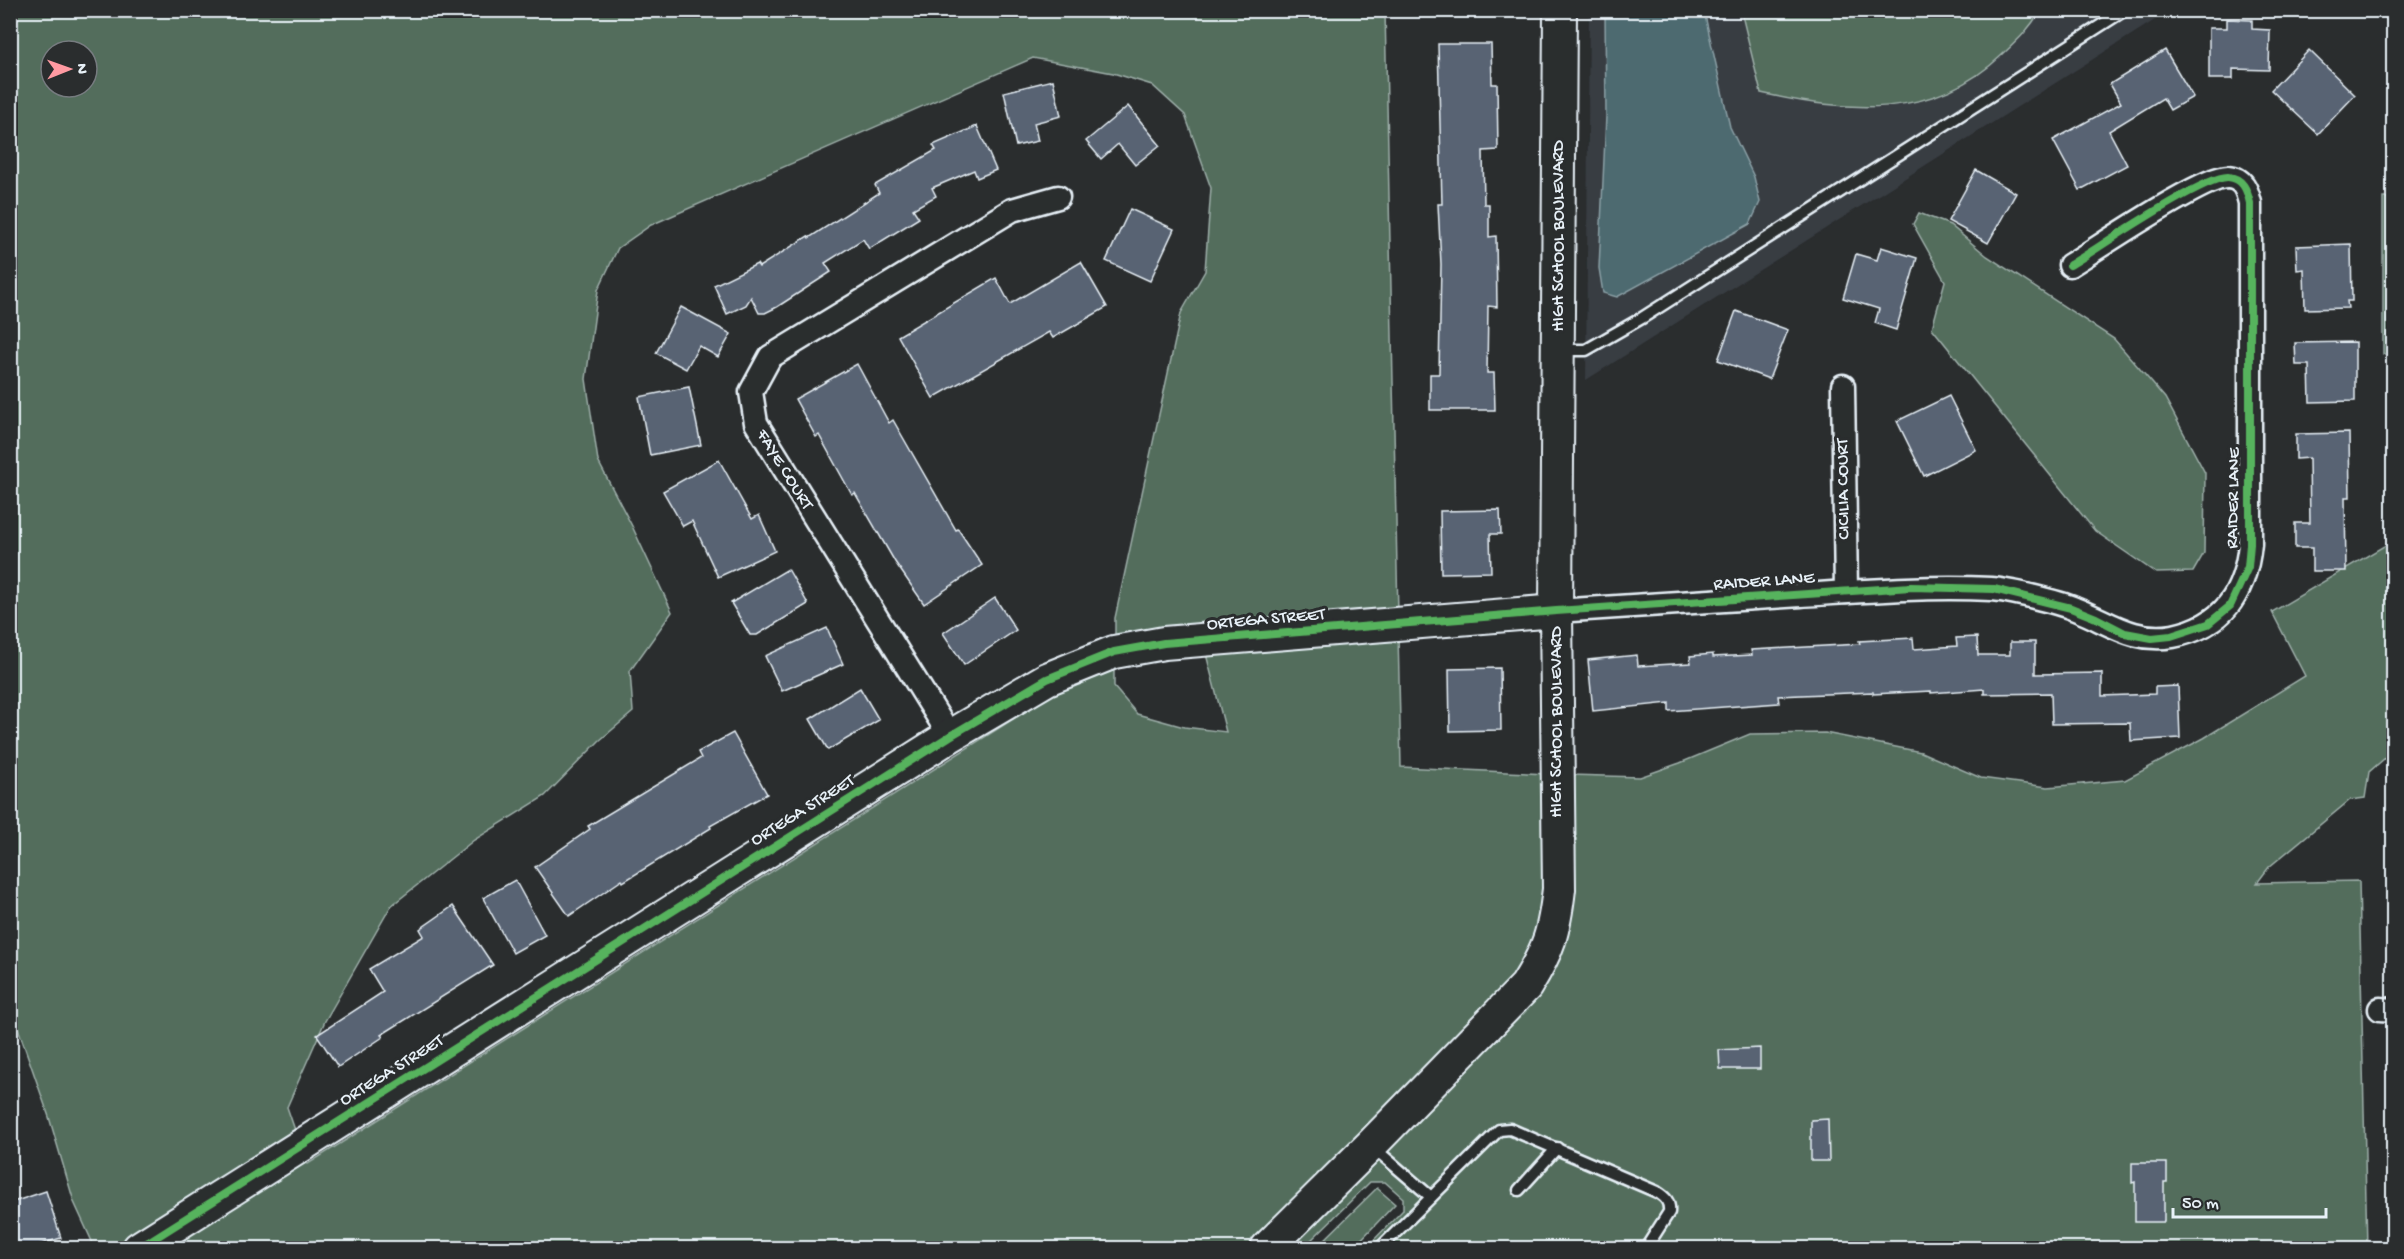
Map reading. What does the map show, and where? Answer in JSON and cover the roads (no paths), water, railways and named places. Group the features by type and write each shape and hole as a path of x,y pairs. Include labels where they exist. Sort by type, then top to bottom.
{"street":[{"name":"HIGH SCHOOL BOULEVARD","path":"1267,1248 1526,986 1545,956 1555,923 1559,889 1556,611 1560,10"},
{"name":"RAIDER LANE","path":"1556,611 1911,587 1994,589 2071,608 2125,633 2152,638 2188,632 2208,624 2230,606 2248,567 2250,544 2250,203 2247,188 2237,179 2227,177 2201,184 2070,265"},
{"name":"FAYE COURT","path":"950,736 756,423 751,392 770,357 1012,210 1058,197"},
{"name":"CICILIA COURT","path":"1843,386 1846,592"},
{"name":"ORTEGA STREET","path":"140,1248 950,736 1047,679 1113,652 1164,643 1556,611"}],"lane":[{"path":"1558,350 1586,350 1642,318 2125,10"},
{"path":"1380,1248 1499,1130 1516,1130 1657,1192 1668,1201 1669,1212 1646,1248"},
{"path":"1371,1145 1431,1197"},
{"path":"1519,1190 1557,1148"}],"water":[{"path":"1605,11 1704,11 1730,127 1754,177 1760,202 1750,224 1617,297 1603,293 1599,268 1606,116"}]}
